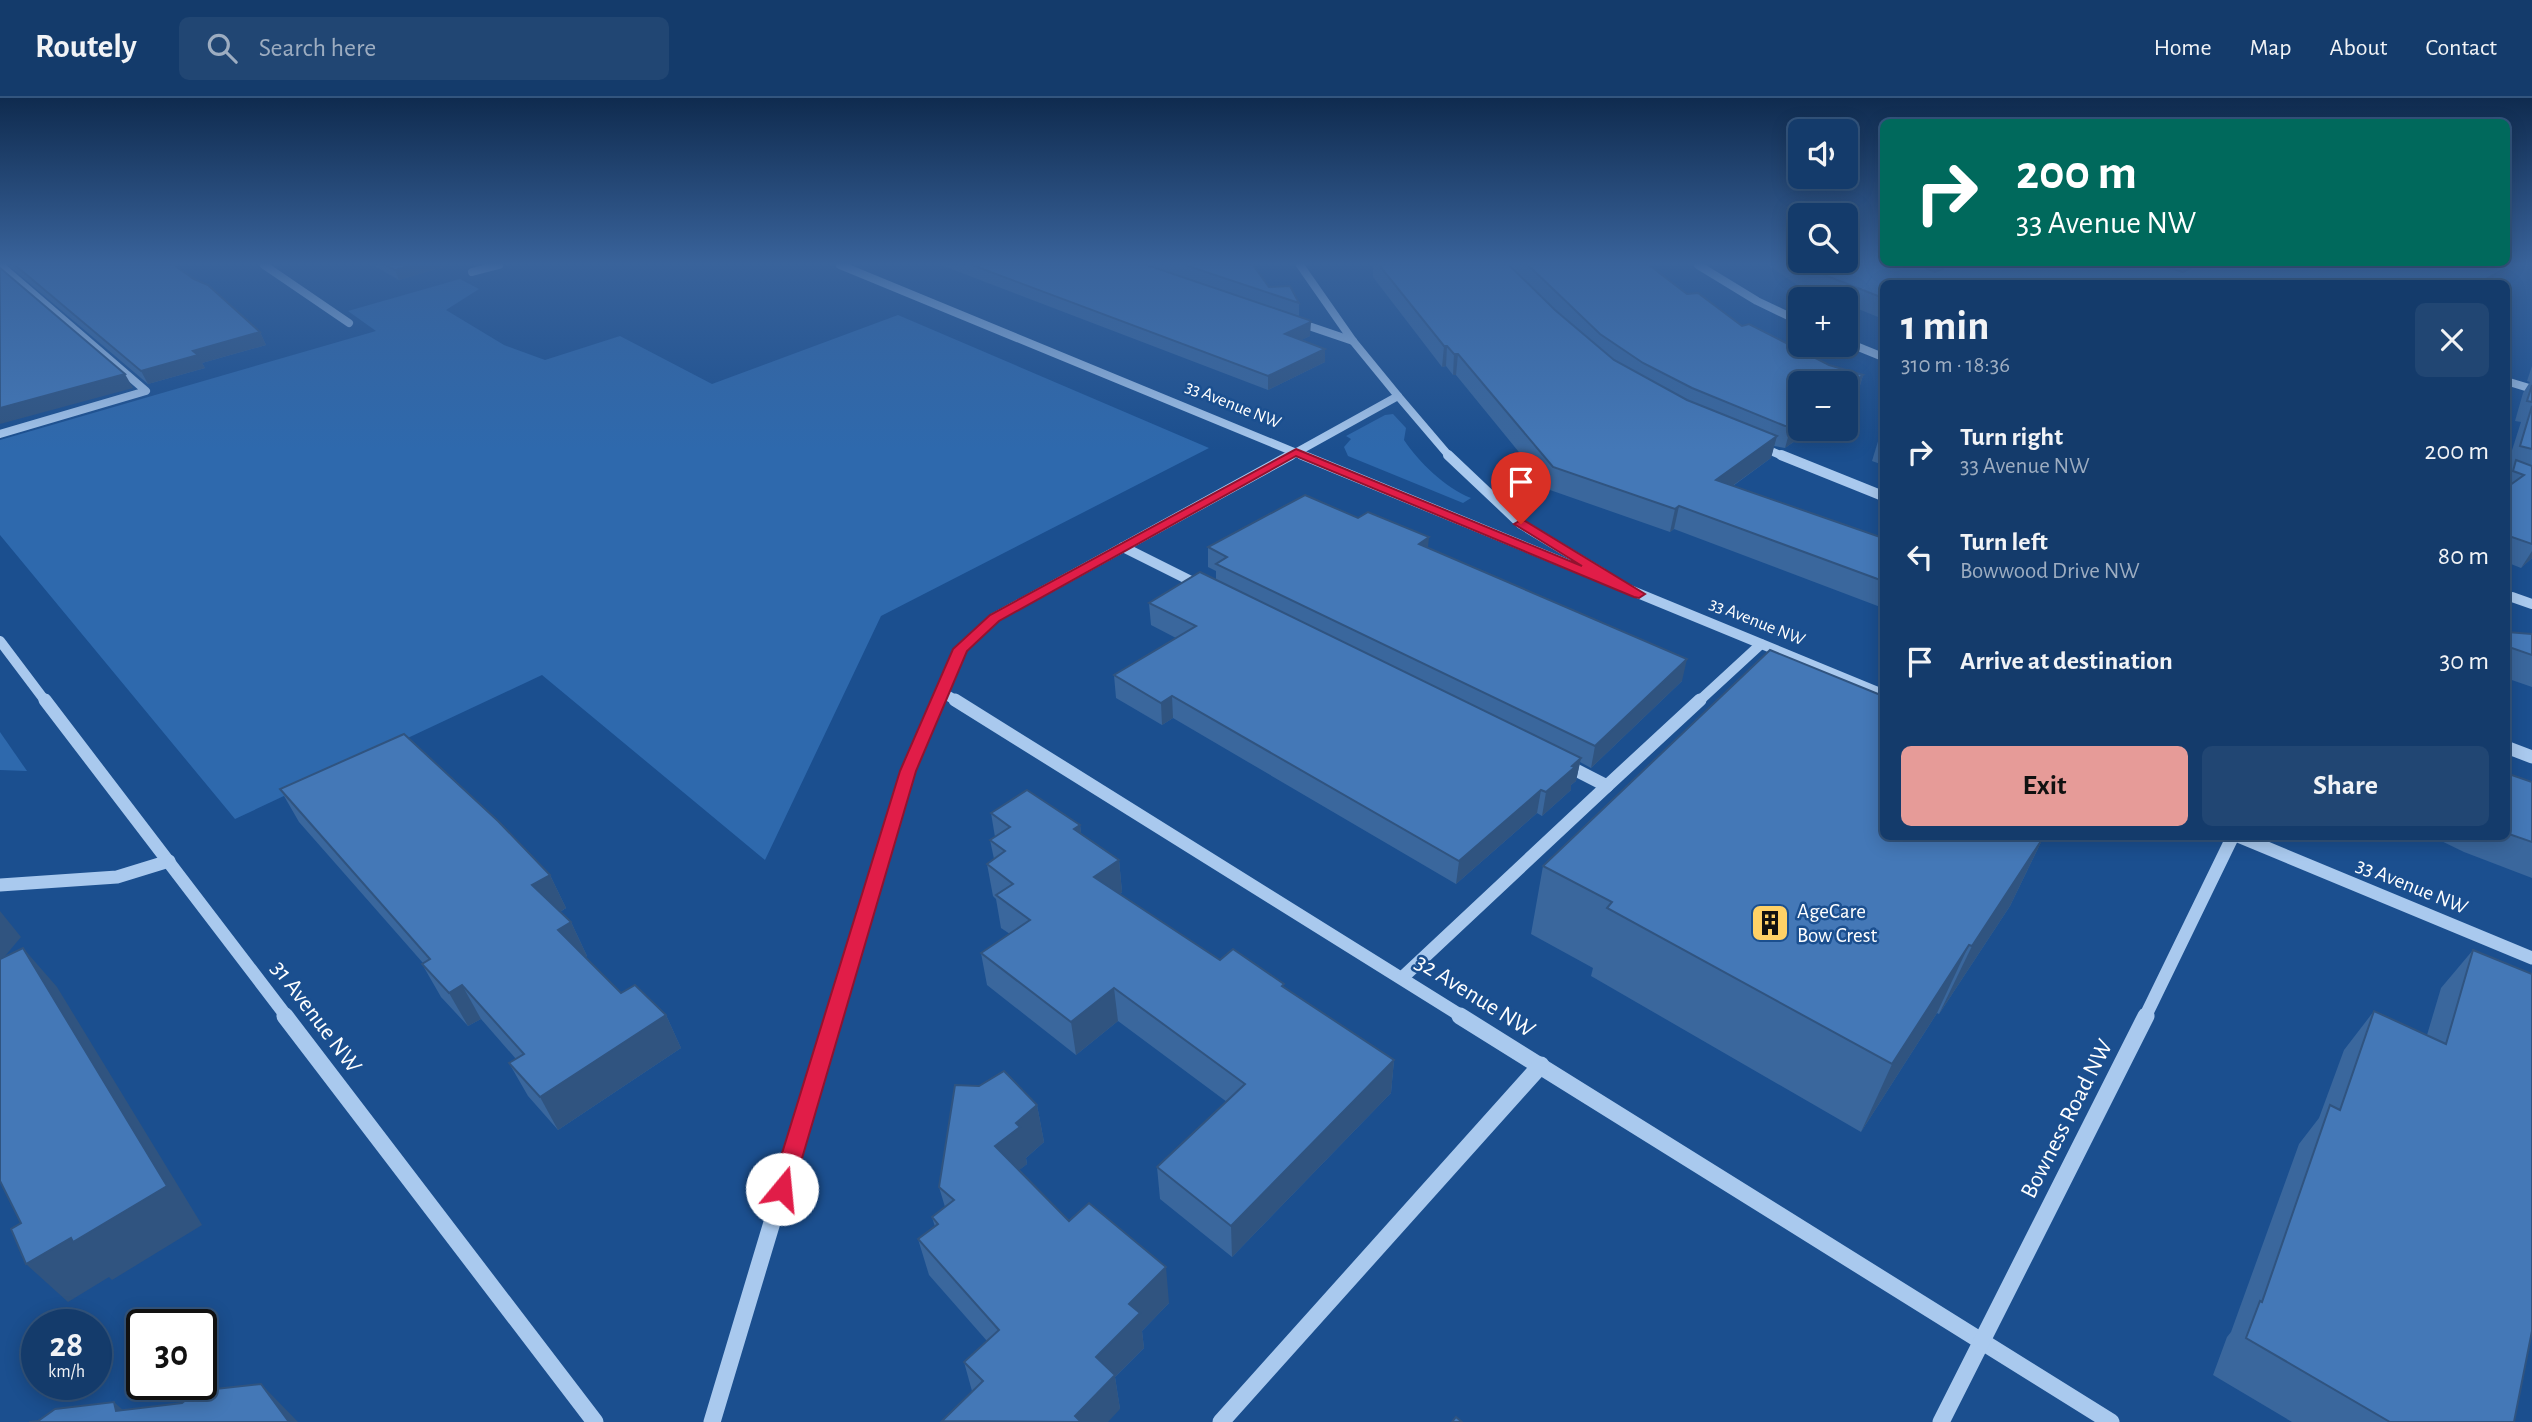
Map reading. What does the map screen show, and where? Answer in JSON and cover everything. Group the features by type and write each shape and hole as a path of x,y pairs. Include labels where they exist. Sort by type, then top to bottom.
{"street":[{"path":"0,434 146,391 72,327"},
{"name":"33 Avenue NW","path":"991,327 1880,693"},
{"path":"1310,327 1353,341"},
{"path":"1343,327 1458,466 1521,524 1639,594"},
{"path":"1858,347 1880,356"},
{"path":"2510,382 2532,389"},
{"path":"712,1422 908,771 960,649 995,618 1398,396"},
{"path":"1751,442 1880,495"},
{"path":"1123,547 1210,590"},
{"path":"2512,597 2532,604"},
{"name":"31 Avenue NW","path":"0,641 595,1422"},
{"path":"1403,977 1760,644"},
{"name":"32 Avenue NW","path":"942,692 1403,977 2111,1422"},
{"path":"2510,749 2532,757"},
{"path":"1558,761 1607,786"},
{"name":"Bowness Road NW","path":"1941,1422 2114,1082 2233,840"},
{"name":"33 Avenue NW","path":"2245,840 2532,958"},
{"path":"0,885 117,877 169,862"},
{"path":"1222,1422 1541,1065"}],"shaded area":[{"path":"370,327 474,327 504,345 545,360 620,336 712,384 866,327 926,327 1209,448 881,616 765,860 542,675 235,819 0,535 0,440 376,331"},
{"path":"1393,414 1406,428 1404,440 1417,457 1442,481 1471,498 1463,503 1348,456 1344,447 1351,439 1346,436 1385,415"},
{"path":"0,732 27,771 0,770"}],"building":[{"path":"0,327 69,327 125,374 0,408"},
{"path":"88,327 254,327 260,332 193,351 198,355 141,371"},
{"path":"1137,327 1301,327 1285,334 1325,349 1268,376"},
{"path":"1429,327 1575,327 1614,360 1687,400 1777,436 1716,480 1880,537 1880,580 1679,506 1675,509 1553,467 1458,354 1444,346"},
{"path":"1592,327 1754,327 1788,344 1788,357 1813,357 1849,371 1788,371 1788,426 1785,426 1692,388 1643,363"},
{"path":"2532,385 2532,402 2527,401"},
{"path":"2532,406 2532,449 2520,446"},
{"path":"2516,460 2532,466 2532,544 2510,536 2510,485 2524,475 2513,471"},
{"path":"1305,495 1358,518 1368,512 1429,537 1419,544 1687,659 1595,746 1216,564 1227,557 1208,547"},
{"path":"1200,572 1581,758 1572,766 1575,767 1546,792 1541,790 1459,861 1172,696 1161,703 1114,675 1196,626 1149,603"},
{"path":"2510,632 2532,634 2532,655 2510,647"},
{"name":"AgeCare Bow Crest","path":"1770,650 1880,695 1880,840 2042,840 1892,1064 1607,908 1612,902 1543,866"},
{"path":"404,734 498,821 550,875 532,885 571,922 558,930 621,993 635,985 666,1015 540,1097 509,1063 524,1054 462,985 449,993 422,964 430,959 280,789"},
{"path":"2510,774 2532,782 2532,842 2510,834"},
{"path":"1027,790 1080,825 1074,829 1119,860 1094,877 1220,960 1233,949 1284,984 1282,986 1394,1060 1231,1226 1157,1167 1245,1084 1114,988 1071,1022 981,953 1030,920 996,895 1013,884 987,864 1005,851 990,840 1010,827 991,813"},
{"path":"23,948 167,1186 73,1242 71,1238 26,1264 11,1229 21,1223 0,1181 0,959"},
{"path":"2473,950 2532,974 2532,1331 2514,1422 2390,1422 2246,1338 2260,1301 2262,1302 2330,1105 2340,1110 2374,1011 2446,1044"},
{"path":"1004,1071 1037,1105 1016,1123 1020,1127 995,1146 1069,1221 1089,1203 1166,1267 1129,1304 1140,1313 1096,1357 1115,1375 1075,1416 1081,1422 942,1421 983,1381 964,1362 999,1330 918,1239 938,1224 932,1217 954,1200 939,1187 955,1085 979,1086"},
{"path":"261,1384 289,1422 29,1422 38,1421 55,1409 114,1402 116,1411 182,1403 186,1400 217,1400 217,1389"}],"place":[{"name":"AgeCare Bow Crest","path":"1770,923"}],"route":[{"path":"782,1189 908,771 960,649 995,618 1296,452 1639,594 1521,524"}]}
